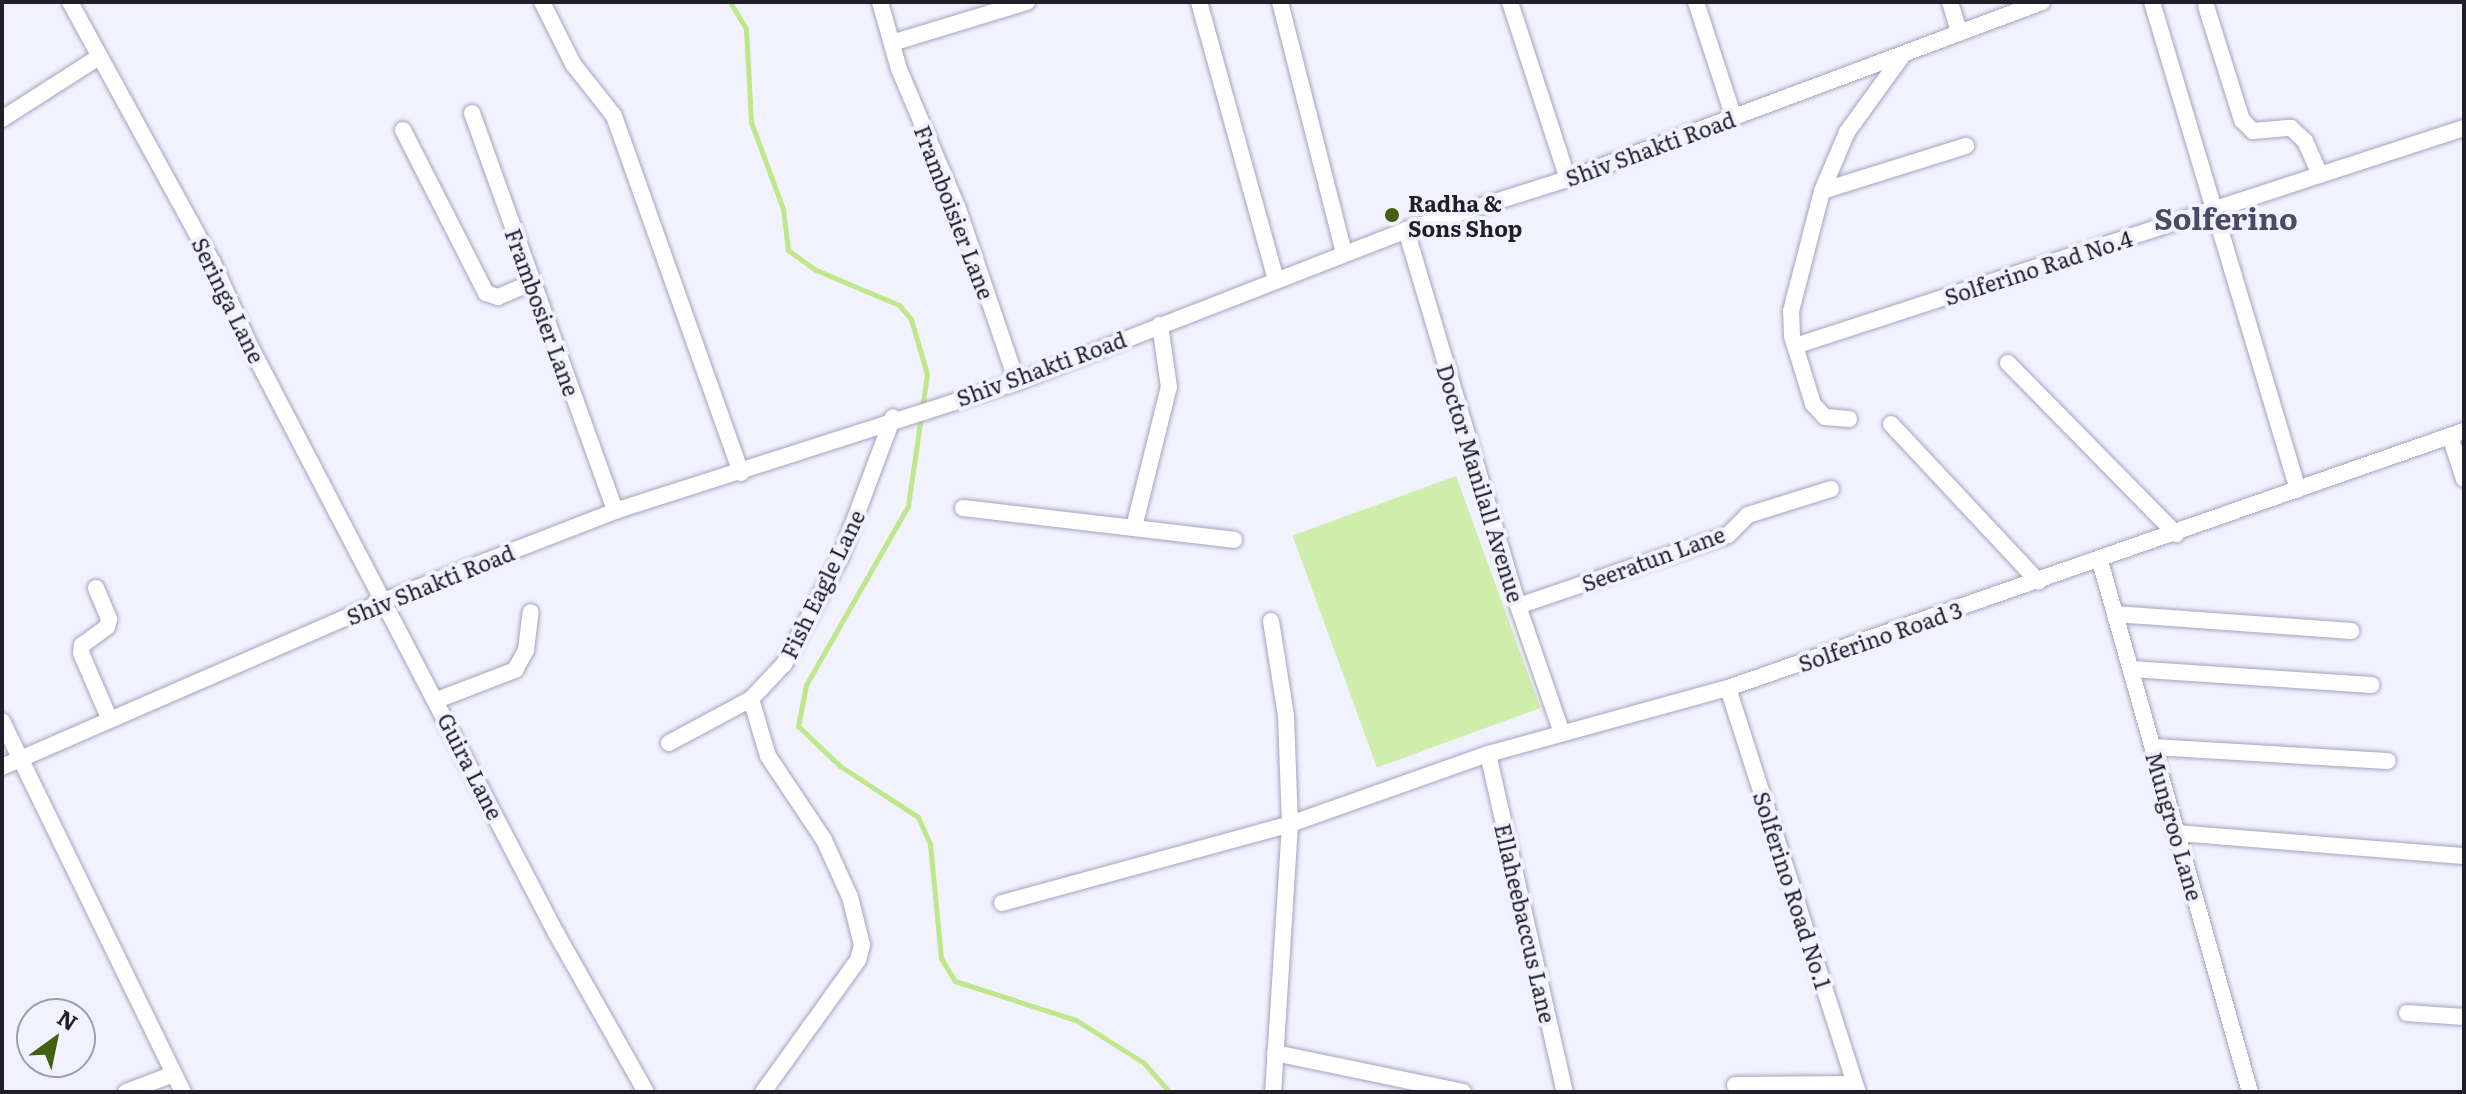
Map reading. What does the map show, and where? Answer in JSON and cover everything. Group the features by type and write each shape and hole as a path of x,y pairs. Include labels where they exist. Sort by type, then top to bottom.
{"street":[{"name":"Seringa Lane","path":"70,2 213,263 250,346 386,600"},
{"path":"542,2 573,64 614,116 741,473"},
{"name":"Framboisier Lane","path":"880,2 895,42 899,69 957,206 1017,382"},
{"path":"895,42 1027,2"},
{"path":"1199,2 1276,280"},
{"path":"1280,2 1344,253"},
{"path":"1510,2 1568,179"},
{"path":"1696,2 1734,118"},
{"path":"1950,2 1959,31"},
{"name":"Shiv Shakti Road","path":"2,767 386,600 615,511 741,473 893,417 1017,382 1406,230 1568,179 2042,2"},
{"path":"2152,2 2211,211 2298,490"},
{"path":"2206,6 2242,120 2253,131 2291,128 2305,141 2320,175"},
{"path":"1849,419 1833,419 1817,411 1795,346 1791,311 1822,191 1847,132 1904,54"},
{"path":"2,119 99,57"},
{"name":"Frambosier Lane","path":"472,113 615,511"},
{"name":"Solferino Rad No.4","path":"1795,346 2464,128"},
{"path":"403,130 486,293 498,297 531,283"},
{"path":"1822,191 1966,146"},
{"name":"Doctor Manilall Avenue","path":"1406,230 1518,606 1562,733"},
{"path":"1134,527 1169,387 1160,325"},
{"path":"2008,363 2176,534"},
{"name":"Fish Eagle Lane","path":"669,743 751,699 784,664 841,556 893,417"},
{"path":"1891,424 2039,582"},
{"path":"2457,434 2464,479"},
{"name":"Solferino Road 3","path":"1002,903 1290,824 1488,754 1728,688 2100,561 2457,434"},
{"name":"Seeratun Lane","path":"1518,606 1728,535 1748,515 1831,489"},
{"path":"963,508 1234,540"},
{"name":"Mungroo Lane","path":"2100,561 2250,1092"},
{"path":"96,588 109,619 107,627 82,645 81,653 110,720"},
{"name":"Guira Lane","path":"386,600 556,933 646,1092"},
{"path":"437,700 515,670 526,650 531,612"},
{"path":"2115,614 2351,631"},
{"path":"1271,621 1286,716 1290,824 1273,1092"},
{"path":"2131,669 2371,685"},
{"name":"Solferino Road No.1","path":"1728,688 1856,1088"},
{"path":"751,699 768,756 824,840 850,897 862,945 858,960 763,1092"},
{"path":"2,721 23,758 183,1092"},
{"path":"2153,747 2388,761"},
{"name":"Ellaheebaccus Lane","path":"1488,754 1565,1092"},
{"path":"2177,833 2464,856"},
{"path":"2407,1013 2464,1017"},
{"path":"1275,1053 1463,1092"},
{"path":"126,1092 174,1074"},
{"path":"1735,1085 1856,1088"}],"green space":[{"path":"1456,476 1540,708 1377,768 1292,536"}],"waterway":[{"path":"730,2 746,29 751,122 783,209 788,250 816,270 899,305 911,319 927,374 908,506 806,685 798,726 840,766 918,817 930,844 941,958 955,981 1076,1020 1144,1063 1169,1092"}],"place":[{"name":"Radha & Sons Shop","path":"1392,215"}],"district":[{"name":"Solferino","path":"2226,217"}]}
